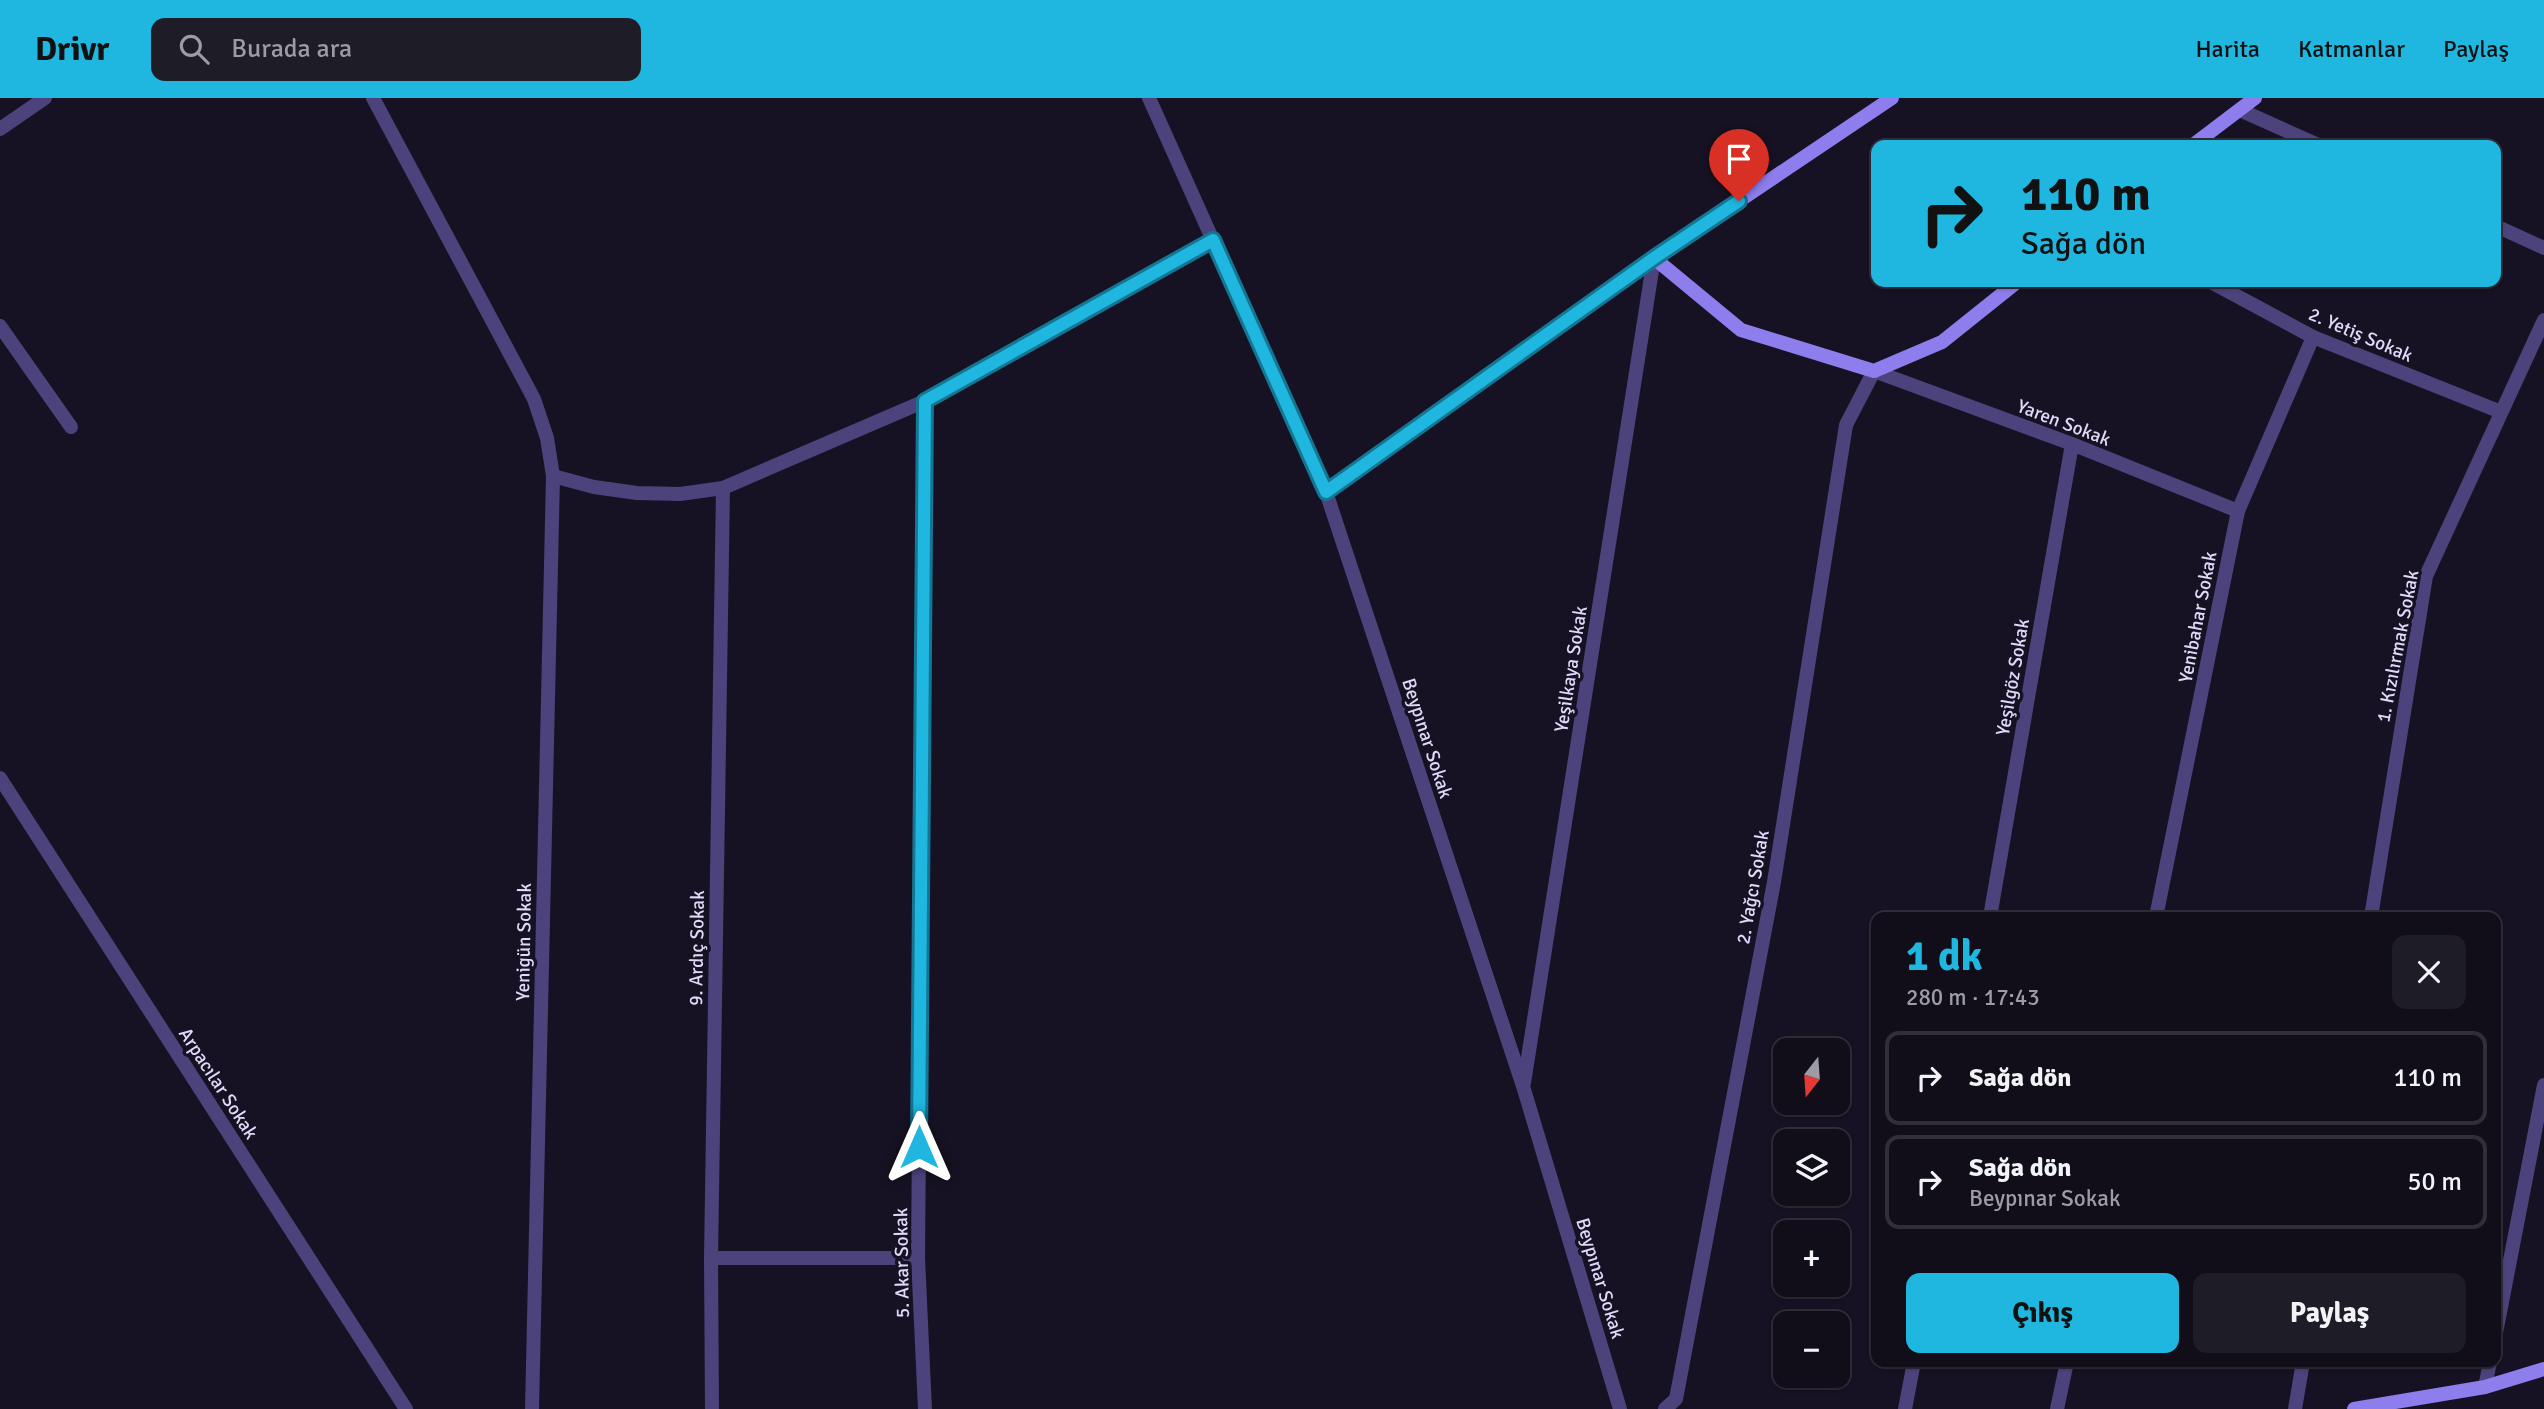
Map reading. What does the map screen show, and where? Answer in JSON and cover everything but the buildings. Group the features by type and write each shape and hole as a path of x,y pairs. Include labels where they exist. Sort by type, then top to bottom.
{"main road":[{"path":"2200,140 2255,98"},
{"path":"1326,492 1654,258 1890,99"},
{"path":"1654,258 1741,330 1874,371 1942,342 2011,287"},
{"path":"2354,1409 2408,1404 2485,1387 2544,1369"}],"street":[{"path":"0,129 45,98"},
{"name":"Yenigün Sokak","path":"373,98 534,399 547,438 553,477 532,1409"},
{"name":"Beypınar Sokak","path":"1149,98 1326,492 1523,1086 1620,1409"},
{"path":"2240,110 2307,140"},
{"path":"2501,228 2544,248"},
{"path":"553,477 594,487 637,493 680,494 723,488 925,401 1213,240"},
{"name":"Yeşilkaya Sokak","path":"1523,1086 1654,258"},
{"name":"2. Yetiş Sokak","path":"2220,287 2313,337 2501,412"},
{"name":"1. Kızılırmak Sokak","path":"2372,912 2426,576 2544,320"},
{"path":"0,326 71,427"},
{"name":"Yenibahar Sokak","path":"2157,912 2238,511 2313,337"},
{"name":"Yaren Sokak","path":"1874,371 2072,444 2238,511"},
{"name":"2. Yağcı Sokak","path":"1664,1409 1676,1399 1774,881 1846,425 1874,371"},
{"name":"5. Akar Sokak","path":"925,401 918,1258 925,1409"},
{"name":"Yeşilgöz Sokak","path":"1991,912 2072,444"},
{"name":"9. Ardıç Sokak","path":"712,1409 711,1258 723,488"},
{"name":"Arpacılar Sokak","path":"0,778 405,1409"},
{"path":"2501,1307 2544,1086"},
{"path":"711,1258 918,1258"},
{"path":"1905,1409 1913,1367"},
{"path":"2057,1409 2066,1367"},
{"path":"2295,1409 2302,1367"},
{"path":"2485,1387 2489,1367"}],"route":[{"path":"919,1147 925,401 1213,240 1326,492 1654,258 1739,201"}]}
